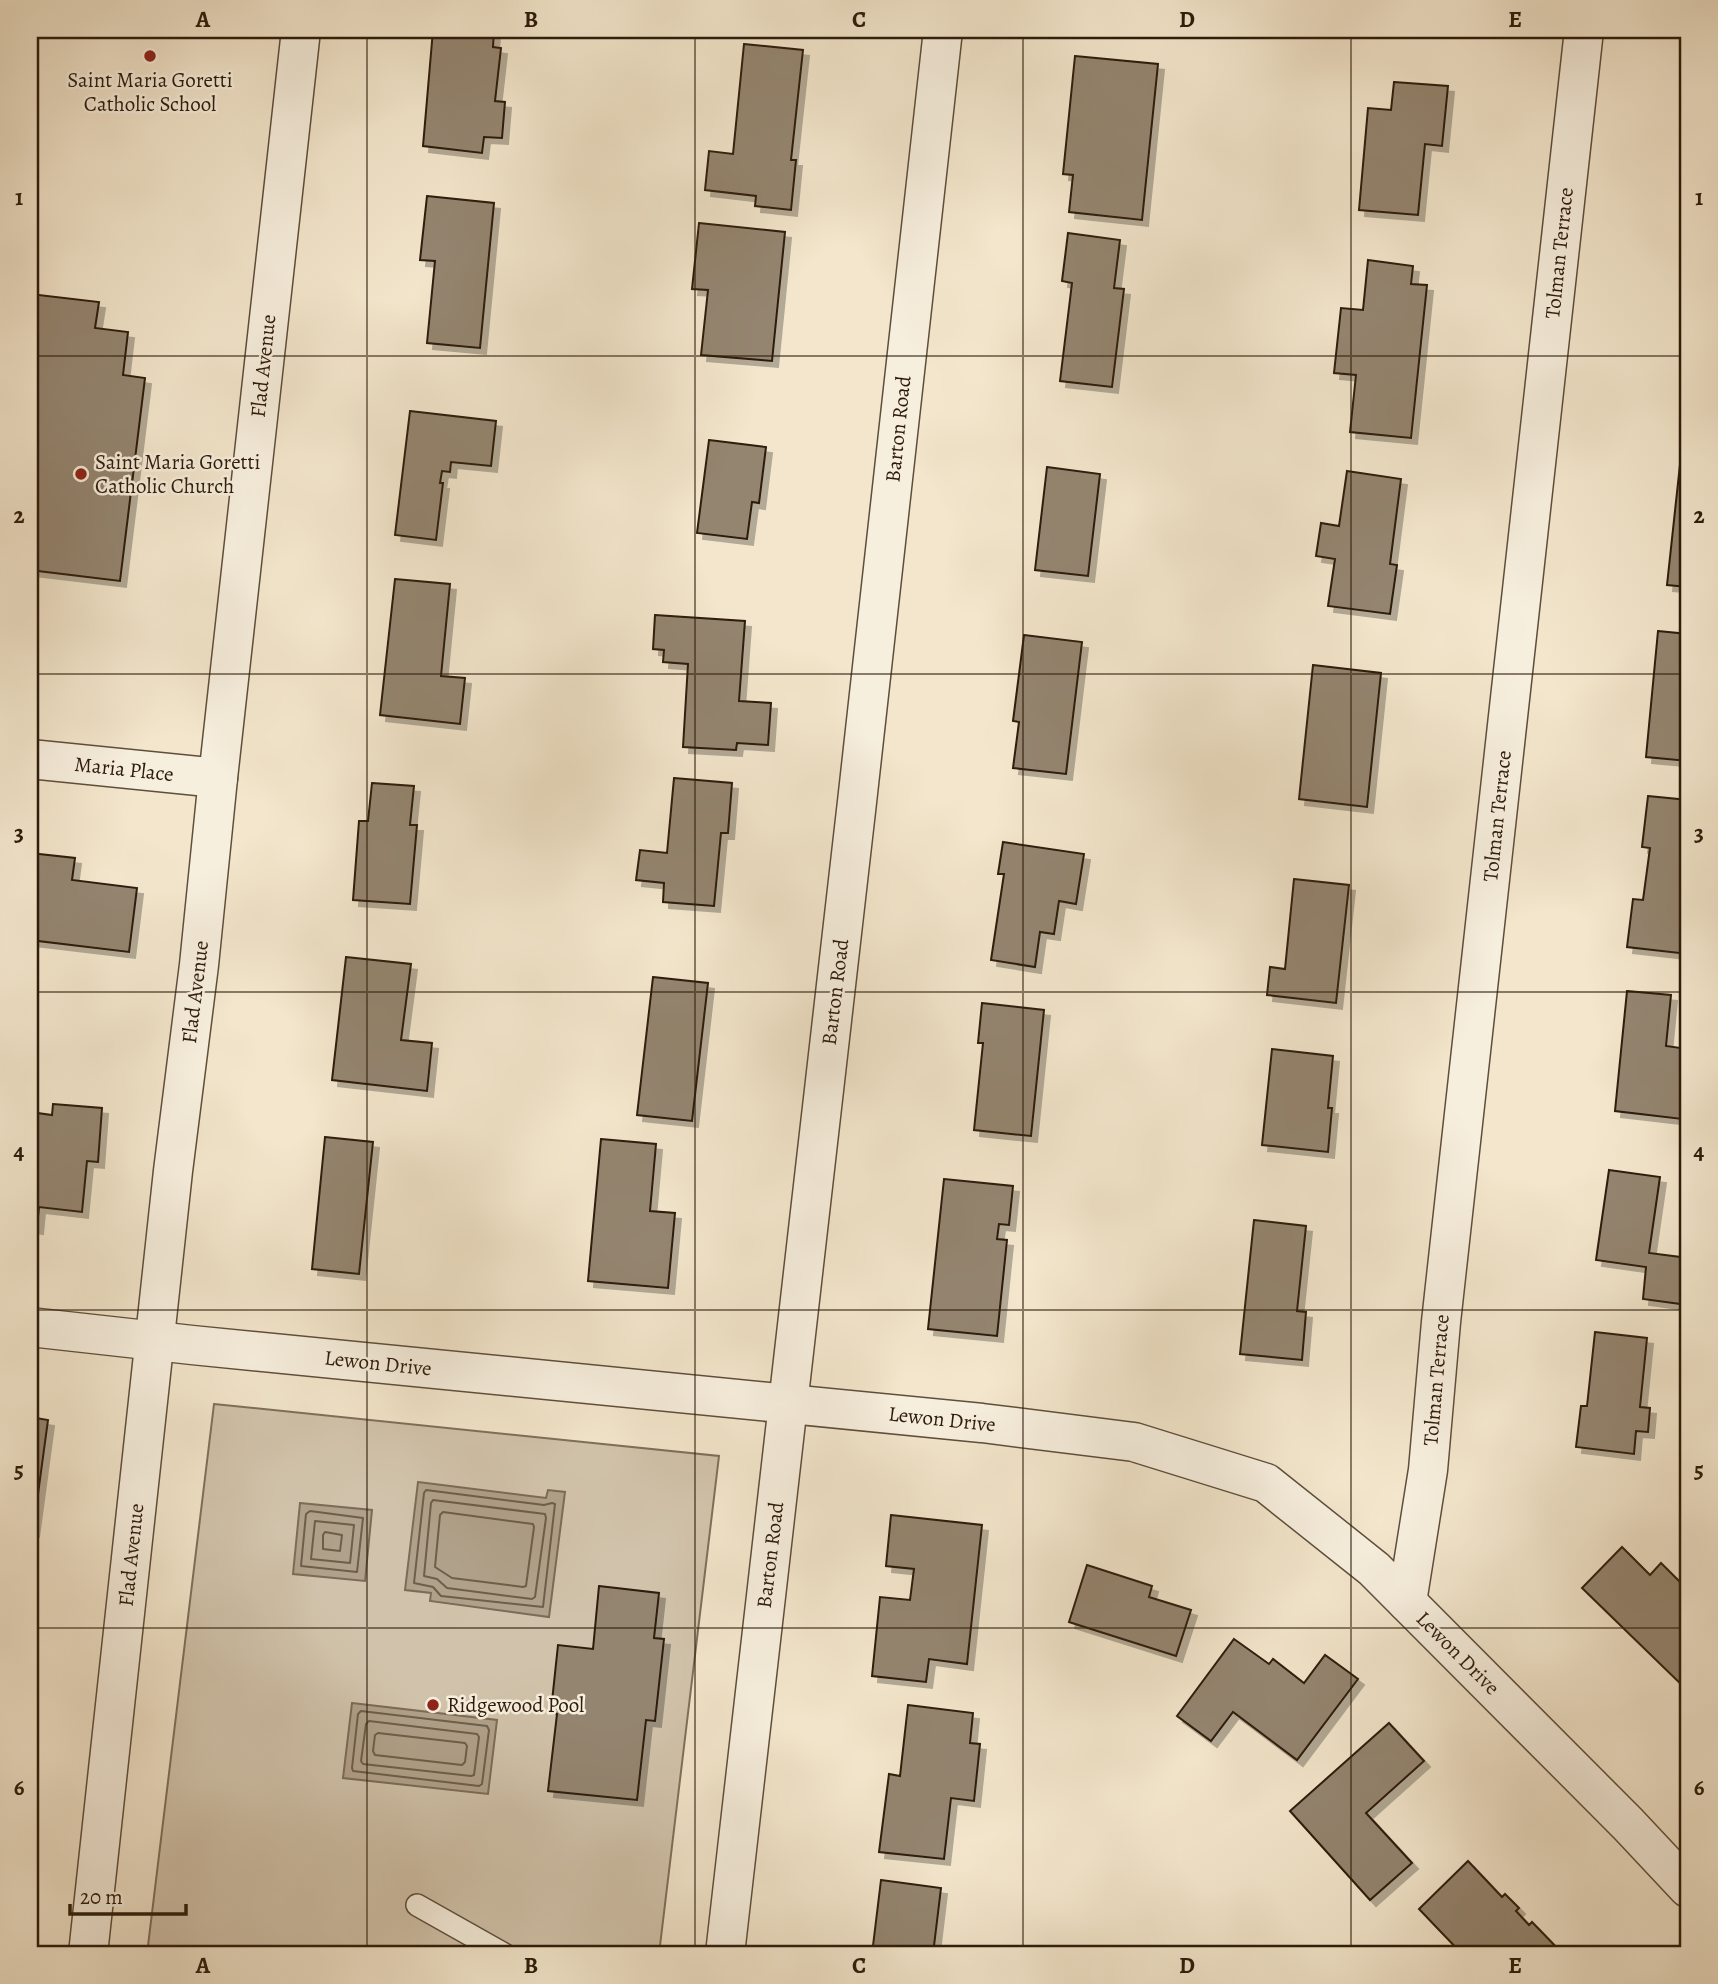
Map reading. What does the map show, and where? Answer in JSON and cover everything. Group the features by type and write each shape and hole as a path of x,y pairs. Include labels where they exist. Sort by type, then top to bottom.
{"street":[{"name":"Flad Avenue","path":"88,1954 301,30"},
{"name":"Barton Road","path":"725,1954 943,30"},
{"name":"Tolman Terrace","path":"1407,1602 1427,1470 1440,1322 1584,30"},
{"name":"Maria Place","path":"30,759 218,778"},
{"name":"Lewon Drive","path":"30,1327 982,1423 1134,1442 1266,1483 1374,1569 1628,1824 1688,1888"}],"lane":[{"path":"417,1905 504,1954"}],"shaded area":[{"name":"Ridgewood Pool","path":"214,1404 719,1456 659,1954 147,1954"}],"water":[{"path":"418,1482 546,1498 548,1490 565,1492 549,1617 430,1601 431,1593 405,1590"},
{"path":"300,1503 372,1510 365,1581 293,1574"},
{"path":"352,1703 497,1720 488,1794 343,1778"}],"building":[{"path":"433,30 494,30 493,47 501,48 495,101 505,102 502,138 484,137 482,153 423,146"},
{"path":"744,44 803,50 791,160 796,160 791,210 755,206 756,196 705,190 709,151 733,154"},
{"path":"1075,56 1158,64 1142,220 1069,212 1073,175 1063,174"},
{"path":"1394,82 1448,86 1442,146 1425,144 1418,215 1359,210 1368,108 1391,110"},
{"path":"427,196 494,203 480,348 427,343 435,261 420,260"},
{"path":"699,223 785,232 772,361 701,355 708,290 692,289"},
{"path":"1068,233 1120,240 1114,288 1124,289 1112,387 1060,381 1072,283 1062,281"},
{"path":"1368,260 1413,266 1411,284 1427,285 1411,438 1350,432 1356,375 1334,373 1341,308 1363,310"},
{"name":"Saint Maria Goretti Catholic Church","path":"30,294 99,302 95,328 128,332 123,375 145,378 120,581 30,570"},
{"path":"1688,367 1688,423 1683,423"},
{"path":"410,411 496,421 491,466 451,462 450,472 442,471 436,540 395,535"},
{"path":"709,440 766,447 759,503 752,502 747,539 697,533"},
{"path":"1682,446 1688,447 1688,587 1667,585"},
{"path":"1047,467 1100,474 1088,576 1035,570"},
{"path":"1347,471 1401,479 1390,564 1397,565 1390,614 1328,606 1335,559 1316,556 1321,523 1339,526"},
{"path":"395,579 450,584 441,676 465,678 460,724 380,715"},
{"path":"655,615 745,621 739,701 771,703 768,745 737,743 736,750 683,747 688,664 663,662 664,650 653,649"},
{"path":"1658,631 1688,634 1688,761 1646,757"},
{"path":"1024,635 1082,642 1066,774 1013,768 1019,722 1013,721"},
{"path":"1313,665 1381,673 1367,807 1299,799"},
{"path":"674,778 732,783 728,833 721,833 714,906 663,902 664,883 636,880 640,850 667,853"},
{"path":"372,783 414,786 410,825 417,825 410,904 353,900 359,821 368,821"},
{"path":"1648,796 1688,800 1688,954 1627,947 1633,899 1643,900 1650,848 1642,847"},
{"path":"1003,842 1084,854 1076,904 1059,901 1054,934 1040,932 1035,967 991,960 1004,874 998,874"},
{"path":"30,853 75,858 72,880 137,888 129,952 30,940"},
{"path":"1294,879 1349,885 1336,1003 1267,995 1270,967 1285,969"},
{"path":"346,957 411,964 401,1040 432,1043 427,1091 332,1080"},
{"path":"653,977 708,983 692,1121 637,1115"},
{"path":"1627,991 1671,995 1666,1046 1688,1049 1682,1119 1615,1111"},
{"path":"982,1003 1044,1010 1031,1136 974,1130 983,1043 978,1043"},
{"path":"1272,1049 1333,1056 1328,1108 1332,1108 1328,1152 1262,1145"},
{"path":"53,1104 102,1108 98,1162 87,1161 82,1212 39,1207 37,1228 30,1227 30,1112 52,1115"},
{"path":"325,1137 373,1142 359,1274 312,1269"},
{"path":"601,1139 656,1144 650,1211 675,1213 668,1288 588,1281"},
{"path":"1609,1170 1660,1177 1649,1253 1688,1258 1688,1305 1643,1299 1646,1267 1596,1260"},
{"path":"944,1179 1013,1186 1009,1225 999,1224 997,1239 1007,1240 997,1336 928,1329"},
{"path":"1254,1220 1306,1226 1297,1311 1306,1312 1302,1360 1240,1354"},
{"path":"1595,1332 1647,1338 1640,1407 1650,1408 1648,1432 1636,1431 1634,1454 1576,1447 1581,1406 1587,1406"},
{"path":"30,1417 48,1420 33,1531 30,1531"},
{"path":"891,1515 982,1525 967,1664 929,1659 926,1682 872,1676 880,1597 910,1600 914,1569 886,1566"},
{"path":"1622,1547 1650,1575 1661,1563 1688,1590 1688,1691 1582,1588"},
{"path":"1087,1565 1152,1586 1149,1597 1191,1610 1176,1656 1069,1622"},
{"path":"599,1586 659,1593 654,1638 664,1639 655,1721 646,1720 637,1800 548,1791 557,1714 551,1711 558,1645 593,1649"},
{"path":"1234,1639 1269,1664 1273,1659 1304,1683 1325,1655 1358,1679 1297,1760 1233,1712 1211,1741 1177,1716"},
{"path":"908,1705 973,1713 970,1743 980,1744 974,1801 951,1798 944,1859 879,1852 889,1774 900,1776"},
{"path":"1389,1723 1424,1761 1366,1813 1412,1863 1370,1900 1290,1811"},
{"path":"1468,1861 1502,1897 1505,1894 1519,1908 1516,1911 1529,1925 1532,1922 1563,1954 1462,1954 1419,1909"},
{"path":"881,1880 941,1888 933,1954 872,1954"}],"place":[{"name":"Saint Maria Goretti Catholic School","path":"150,56"},
{"name":"Saint Maria Goretti Catholic Church","path":"81,474"},
{"name":"Ridgewood Pool","path":"433,1705"}]}
